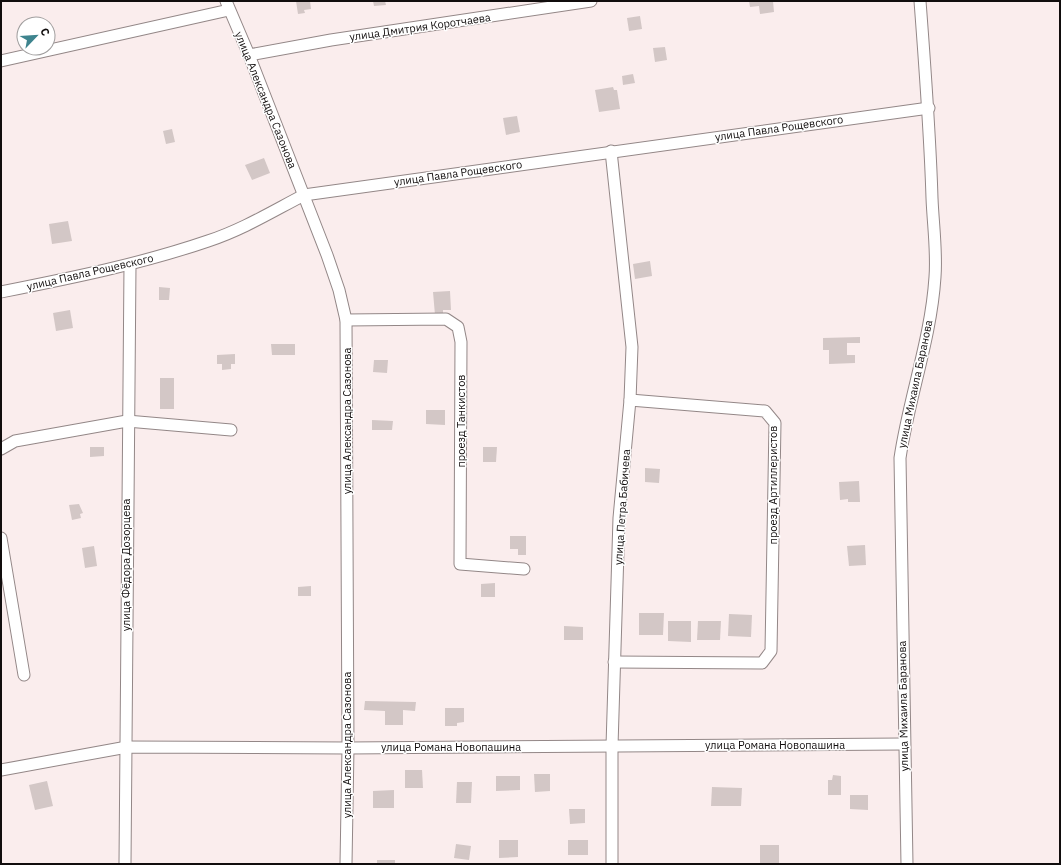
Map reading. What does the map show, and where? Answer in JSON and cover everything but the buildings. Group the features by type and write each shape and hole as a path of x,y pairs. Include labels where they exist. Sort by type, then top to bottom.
{"street":[{"name":"улица Дмитрия Коротчаева","path":"249,55 331,40 591,1"},
{"name":"улица Михаила Баранова","path":"907,864 903,744 900,458 905,423 916,388 927,335 935,276 929,108 920,1"},
{"name":"улица Александра Сазонова","path":"228,6 304,194 340,290 346,320 348,748 346,864"},
{"path":"1,61 228,6"},
{"name":"улица Павла Рощевского","path":"1,292 130,265 209,241 248,225 304,194 929,108"},
{"name":"улица Петра Бабичева","path":"611,151 632,347 630,400 619,518 612,746 612,864"},
{"name":"улица Фёдора Дозорцева","path":"125,864 130,265"},
{"name":"проезд Танкистов","path":"346,320 446,319 458,327 461,342 460,564 524,569"},
{"name":"проезд Артиллеристов","path":"614,662 762,663 771,651 775,423 765,411 630,400"},
{"path":"1,449 15,441 128,421 231,430"},
{"path":"1,538 24,675"},
{"name":"улица Романа Новопашина","path":"1,770 127,747 348,748 903,744"}]}
